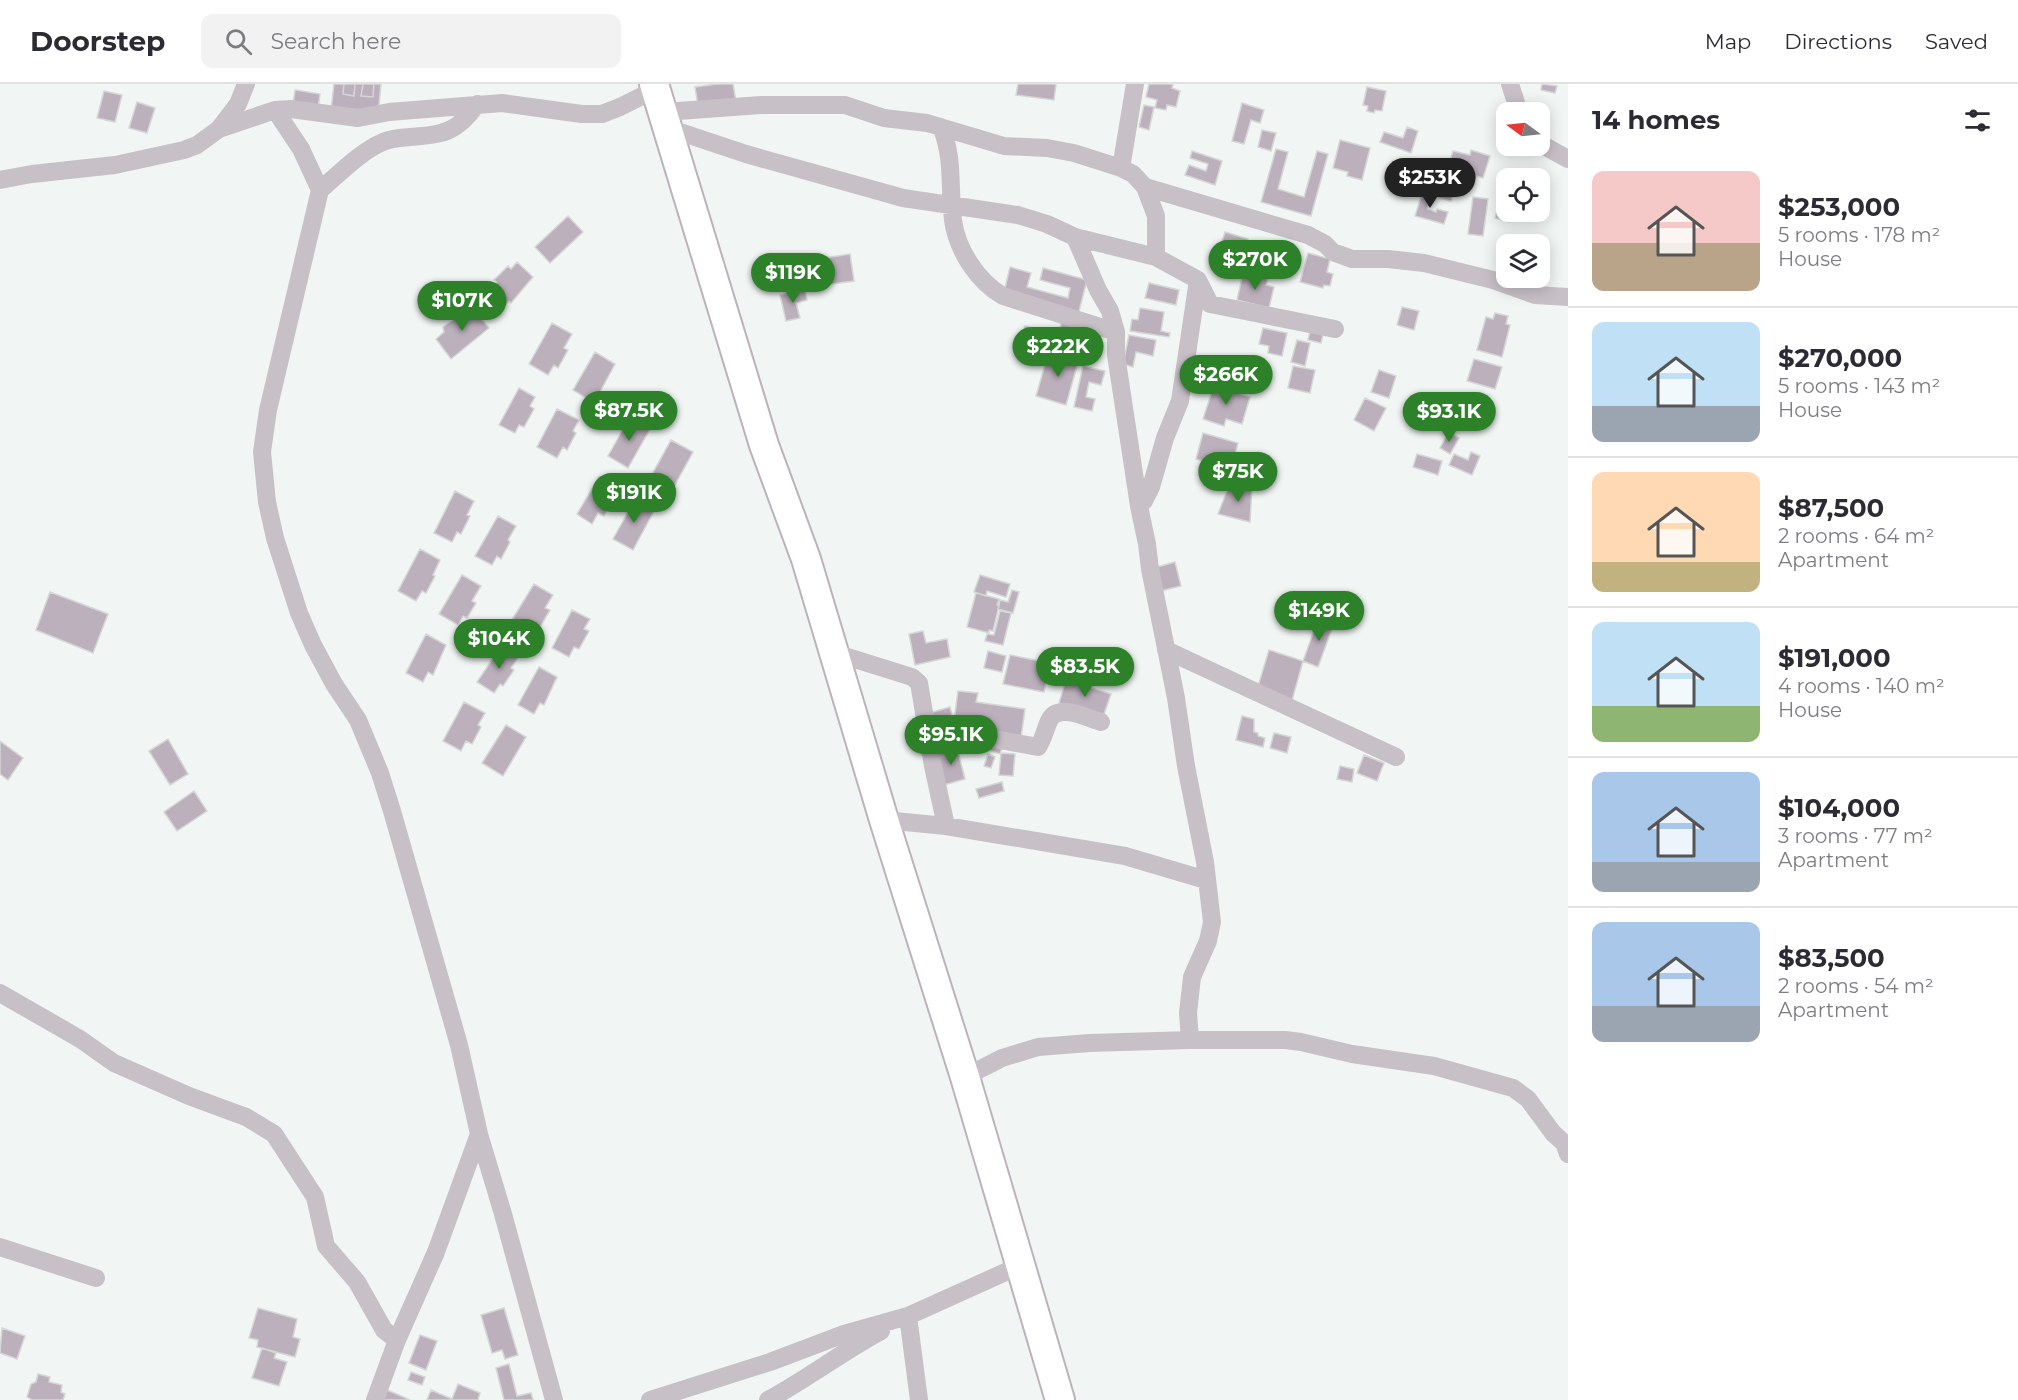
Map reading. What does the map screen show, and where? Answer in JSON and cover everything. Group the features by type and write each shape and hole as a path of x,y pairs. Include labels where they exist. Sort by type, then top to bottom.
{"main road":[{"path":"660,103 764,445 806,559 835,653 884,820 965,1077 1060,1400"}],"street":[{"path":"0,180 32,174 116,165 197,145 219,129 238,104 246,84"},
{"path":"1121,168 1135,84"},
{"path":"1131,109 1143,84"},
{"path":"1510,84 1516,102"},
{"path":"219,129 275,110 358,118 389,112 502,103 582,114 602,114 620,107 660,103 845,105 884,117 927,123 1004,146 1065,151 1121,168 1133,174 1145,187 1156,216 1156,257"},
{"path":"660,103 746,154 903,198 1018,215 1047,224 1075,237 1156,257 1198,280 1210,304 1335,329"},
{"path":"477,104 466,121 450,131 382,142 346,167 320,190 268,410 262,452 267,502 298,613 334,684 358,720 380,772 459,1045 479,1134 554,1400"},
{"path":"275,110 301,149 320,190"},
{"path":"941,127 947,140 950,156 953,221 958,239 980,279 989,288 1003,296 1116,332"},
{"path":"1550,149 1568,159"},
{"path":"1145,187 1308,236 1324,244 1333,252 1352,259 1388,259 1424,263 1493,280 1535,295 1568,297"},
{"path":"1075,237 1098,290 1110,311 1116,332 1116,355 1139,506 1205,862 1212,928 1192,977 1188,1013 1190,1040"},
{"path":"1139,506 1151,487 1165,438 1180,401 1198,280"},
{"path":"1166,650 1396,756"},
{"path":"835,653 912,676 919,683 930,753 946,826"},
{"path":"930,753 989,738 1036,748 1040,746 1051,717 1062,711 1101,722"},
{"path":"884,820 946,826 1125,856 1206,880"},
{"path":"0,993 80,1039 114,1062 189,1096 246,1117 274,1134 315,1197 326,1246 357,1282 384,1329 397,1340"},
{"path":"965,1077 1002,1058 1038,1047 1190,1040 1286,1040 1352,1054 1434,1066 1517,1090 1528,1099 1553,1133 1564,1143 1568,1154"},
{"path":"375,1400 397,1340 436,1252 479,1134"},
{"path":"0,1247 96,1278"},
{"path":"768,1400 850,1347 1019,1266"},
{"path":"650,1400 770,1362 844,1334 909,1317"},
{"path":"909,1317 919,1400"}],"building":[{"path":"334,84 344,84 343,94 354,96 355,84 363,84 361,96 373,97 374,84 381,84 378,115 331,110"},
{"path":"344,84 355,84 354,96 343,94"},
{"path":"363,84 374,84 373,97 361,96"},
{"path":"733,84 736,101 698,106 695,87"},
{"path":"1018,84 1056,84 1054,100 1016,95"},
{"path":"1149,84 1173,84 1172,88 1180,91 1176,107 1167,105 1166,110 1155,108 1157,100 1146,97"},
{"path":"1542,84 1557,86 1555,93 1541,90"},
{"path":"1367,87 1386,91 1382,111 1375,110 1374,113 1367,111 1368,106 1363,105"},
{"path":"295,90 320,94 318,108 293,105"},
{"path":"104,91 122,95 115,122 97,118"},
{"path":"137,102 155,108 147,133 129,128"},
{"path":"1242,103 1264,110 1260,123 1251,120 1244,144 1232,141"},
{"path":"1144,105 1154,107 1149,130 1139,127"},
{"path":"1407,127 1418,131 1411,153 1380,142 1384,132 1403,138"},
{"path":"1262,130 1276,133 1271,151 1258,147"},
{"path":"1340,140 1370,148 1362,180 1347,176 1348,172 1333,168"},
{"path":"1276,149 1288,152 1278,189 1304,197 1317,151 1328,154 1311,216 1261,202"},
{"path":"1471,150 1490,156 1483,178 1476,176 1475,179 1447,171 1453,151 1470,155"},
{"path":"1192,151 1222,161 1215,185 1185,175 1189,165 1206,171 1208,164 1190,158"},
{"path":"1437,174 1458,180 1451,201 1439,198 1442,188 1434,185"},
{"path":"1424,187 1433,190 1427,209 1448,212 1444,224 1415,216"},
{"path":"1473,197 1488,199 1483,236 1468,234"},
{"path":"568,216 583,232 550,263 535,247"},
{"path":"1225,232 1248,239 1244,253 1240,252 1238,257 1219,251"},
{"path":"1308,253 1330,259 1327,272 1333,274 1330,286 1324,285 1323,288 1300,282"},
{"path":"850,254 854,281 809,287 806,261"},
{"path":"517,262 533,277 511,303 509,301 502,308 486,292 497,282 494,280 508,266 511,269"},
{"path":"1010,267 1031,273 1027,287 1068,298 1070,288 1040,280 1043,268 1087,280 1078,315 1003,296"},
{"path":"1243,273 1268,279 1266,285 1274,287 1269,308 1237,300"},
{"path":"1149,283 1179,290 1176,305 1145,298"},
{"path":"805,289 807,300 796,303 800,318 786,321 780,295"},
{"path":"472,307 489,328 451,359 436,339 444,332 443,327"},
{"path":"1402,307 1419,311 1414,330 1397,325"},
{"path":"1140,308 1164,312 1161,331 1170,333 1169,337 1130,331 1132,319 1138,320"},
{"path":"1495,313 1508,316 1506,324 1510,325 1502,357 1477,350 1486,317 1493,319"},
{"path":"1064,316 1082,319 1068,353 1053,347"},
{"path":"552,323 572,334 564,348 568,350 558,368 554,365 548,375 529,364"},
{"path":"1025,326 1047,333 1043,346 1020,339"},
{"path":"1263,328 1287,333 1282,356 1268,353 1269,346 1259,344"},
{"path":"1310,331 1323,335 1321,343 1308,340"},
{"path":"1129,335 1156,340 1153,356 1136,352 1133,367 1123,364"},
{"path":"1297,340 1310,343 1305,366 1291,362"},
{"path":"1049,351 1079,359 1066,405 1036,396"},
{"path":"595,352 615,364 594,403 573,390"},
{"path":"1474,359 1502,367 1495,389 1467,381"},
{"path":"1083,366 1105,371 1101,385 1089,382 1086,397 1095,399 1092,411 1074,407"},
{"path":"1254,366 1268,369 1266,378 1253,376"},
{"path":"1293,366 1315,370 1310,393 1288,388"},
{"path":"1379,370 1396,376 1389,398 1371,392"},
{"path":"1214,385 1250,397 1242,424 1226,419 1224,426 1203,419"},
{"path":"519,388 535,397 530,406 534,409 524,427 519,425 515,433 499,425"},
{"path":"1365,398 1386,408 1374,431 1354,420"},
{"path":"557,409 579,420 573,431 576,433 567,450 563,447 557,458 537,447"},
{"path":"630,417 650,429 628,468 608,456"},
{"path":"1449,432 1459,438 1450,454 1440,448"},
{"path":"1203,433 1238,443 1231,469 1196,459"},
{"path":"671,440 693,452 671,492 649,480"},
{"path":"1471,452 1480,456 1472,475 1449,465 1454,454 1468,460"},
{"path":"1417,454 1442,461 1438,475 1413,467"},
{"path":"599,477 616,487 610,496 614,499 604,516 598,513 592,524 577,514"},
{"path":"1229,486 1252,486 1250,522 1218,514"},
{"path":"455,491 474,501 461,534 457,532 452,542 434,533"},
{"path":"636,498 655,509 633,550 613,539"},
{"path":"498,516 516,526 501,559 497,556 492,565 475,556"},
{"path":"420,549 440,560 426,593 422,591 416,601 398,591"},
{"path":"1175,562 1181,586 1156,592 1150,569"},
{"path":"462,575 481,586 472,601 476,603 467,618 463,616 458,625 439,614"},
{"path":"980,575 1010,584 1006,597 987,591 986,596 974,592"},
{"path":"534,584 553,595 545,608 550,610 539,629 534,626 529,634 510,623"},
{"path":"1012,590 1019,592 1013,613 998,609 1000,600 1008,602"},
{"path":"50,592 108,614 93,653 36,630"},
{"path":"976,593 999,599 993,631 989,630 989,633 967,627"},
{"path":"572,610 590,619 584,629 589,631 579,649 574,647 569,657 552,648"},
{"path":"1000,611 1011,613 1003,645 985,641 987,634 994,635"},
{"path":"1319,617 1334,623 1318,667 1303,661"},
{"path":"923,631 926,643 947,639 950,657 915,665 909,634"},
{"path":"426,634 446,645 433,675 428,672 423,682 406,673"},
{"path":"502,645 519,656 511,668 514,670 503,686 500,684 494,693 477,682"},
{"path":"1054,648 1067,652 1064,663 1051,658"},
{"path":"1091,648 1117,655 1110,678 1085,671"},
{"path":"1069,649 1088,655 1083,668 1065,663"},
{"path":"1269,650 1303,661 1291,704 1256,693"},
{"path":"988,651 1006,656 1002,672 984,668"},
{"path":"1010,655 1050,663 1044,692 1003,684"},
{"path":"539,667 557,677 544,705 540,703 534,714 518,705"},
{"path":"1066,680 1111,694 1103,717 1059,703"},
{"path":"958,691 978,693 976,702 1025,709 1021,738 953,729"},
{"path":"464,702 485,713 478,725 481,727 472,744 466,741 461,751 443,741"},
{"path":"950,707 958,739 934,745 926,714"},
{"path":"1242,716 1254,719 1254,732 1265,738 1263,747 1236,740"},
{"path":"506,725 526,737 503,776 482,763"},
{"path":"1274,733 1291,737 1287,753 1270,748"},
{"path":"168,739 188,774 170,785 149,751"},
{"path":"0,741 23,758 8,780 0,774"},
{"path":"1004,742 1000,754 979,747"},
{"path":"957,748 965,779 944,785 936,754"},
{"path":"1001,753 1015,754 1013,776 999,775"},
{"path":"988,754 995,757 991,768 984,766"},
{"path":"1364,755 1384,763 1377,781 1357,773"},
{"path":"1340,766 1354,769 1352,782 1337,779"},
{"path":"1002,782 1004,791 979,798 976,789"},
{"path":"194,791 207,811 177,831 164,812"},
{"path":"258,1308 297,1319 293,1337 300,1339 295,1357 257,1347 258,1340 249,1338"},
{"path":"504,1308 518,1355 505,1359 502,1350 492,1353 481,1315"},
{"path":"2,1328 25,1336 17,1359 0,1353"},
{"path":"420,1335 437,1341 426,1370 409,1363"},
{"path":"262,1348 276,1353 274,1358 287,1362 279,1386 252,1378"},
{"path":"509,1364 517,1396 531,1393 533,1400 504,1400 496,1368"},
{"path":"411,1372 425,1377 422,1385 408,1380"},
{"path":"38,1374 50,1377 49,1382 62,1385 61,1392 65,1394 63,1400 32,1400 27,1397 31,1384 36,1382"},
{"path":"458,1384 480,1393 478,1400 427,1400 431,1390 452,1399"},
{"path":"385,1389 410,1400 380,1400"}]}
